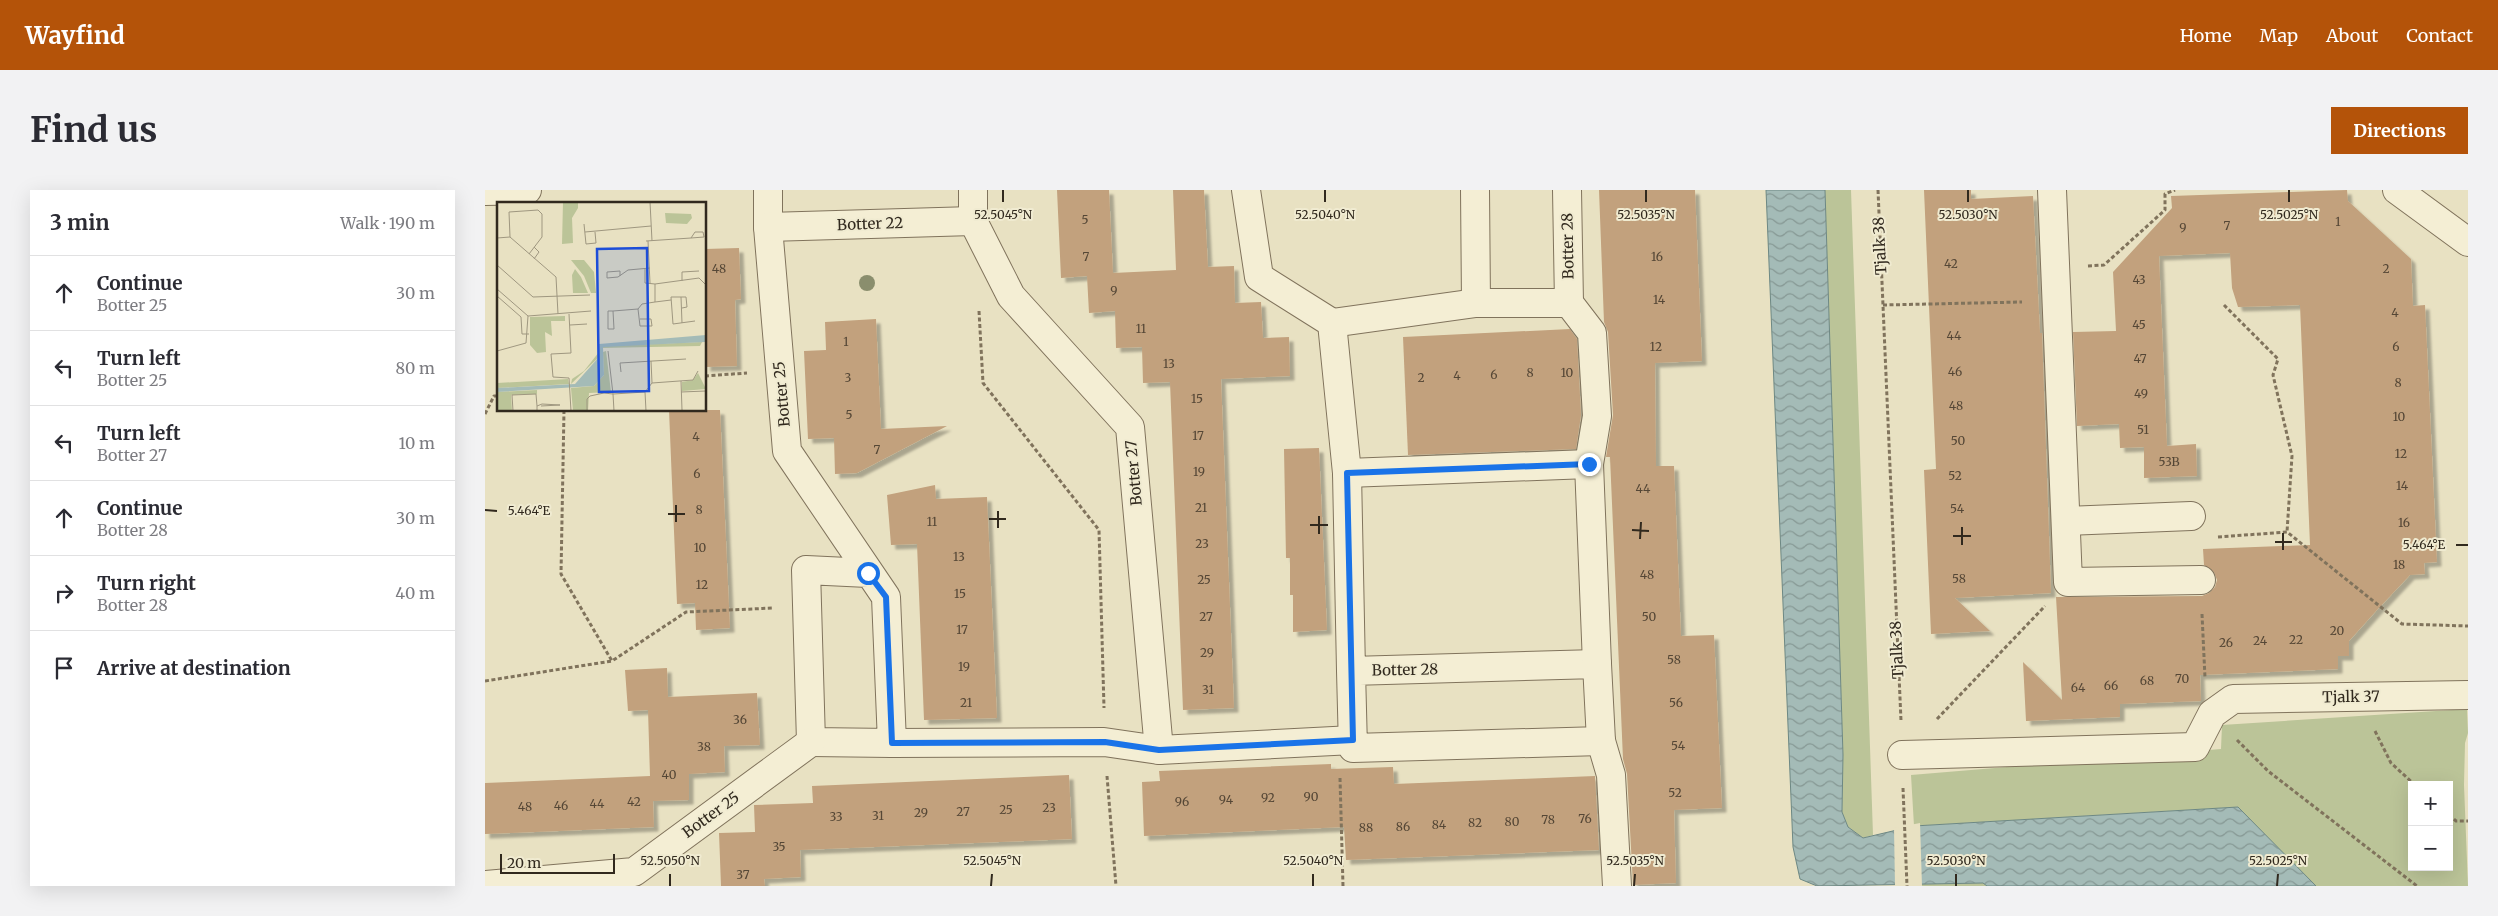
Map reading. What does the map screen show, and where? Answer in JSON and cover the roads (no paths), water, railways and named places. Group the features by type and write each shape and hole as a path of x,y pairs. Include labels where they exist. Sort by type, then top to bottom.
{"street":[{"path":"485,191 527,190"},
{"name":"Botter 25","path":"768,190 767,227 787,451 886,597 892,743"},
{"name":"Botter 27","path":"973,190 973,221 1011,296 1130,427 1159,750"},
{"path":"1246,190 1259,277 1332,323 1476,303 1569,303 1592,333 1597,416 1589,464 1597,664 1601,741 1611,775 1617,886"},
{"path":"1475,190 1476,303"},
{"name":"Botter 28","path":"1567,190 1569,303"},
{"path":"2052,190 2068,582 2201,580"},
{"path":"2397,190 2468,242"},
{"name":"Botter 22","path":"767,227 973,221"},
{"name":"Botter 28","path":"1332,323 1347,473 1351,671 1597,664"},
{"path":"1347,473 1589,464"},
{"path":"2066,521 2191,516"},
{"path":"868,573 806,570 811,742 1105,742 1159,750 1353,744 1601,741"},
{"path":"1351,671 1353,744"},
{"name":"Tjalk 37","path":"1902,755 2195,747 2223,706 2358,697 2468,695"},
{"name":"Botter 25","path":"485,885 634,872 811,742"}],"water":[{"path":"1766,190 1825,190 1843,755 1842,812 1848,827 1863,838 1914,826 2238,807 2316,886 1987,886 1983,883 1817,886 1800,879 1793,847"}]}
